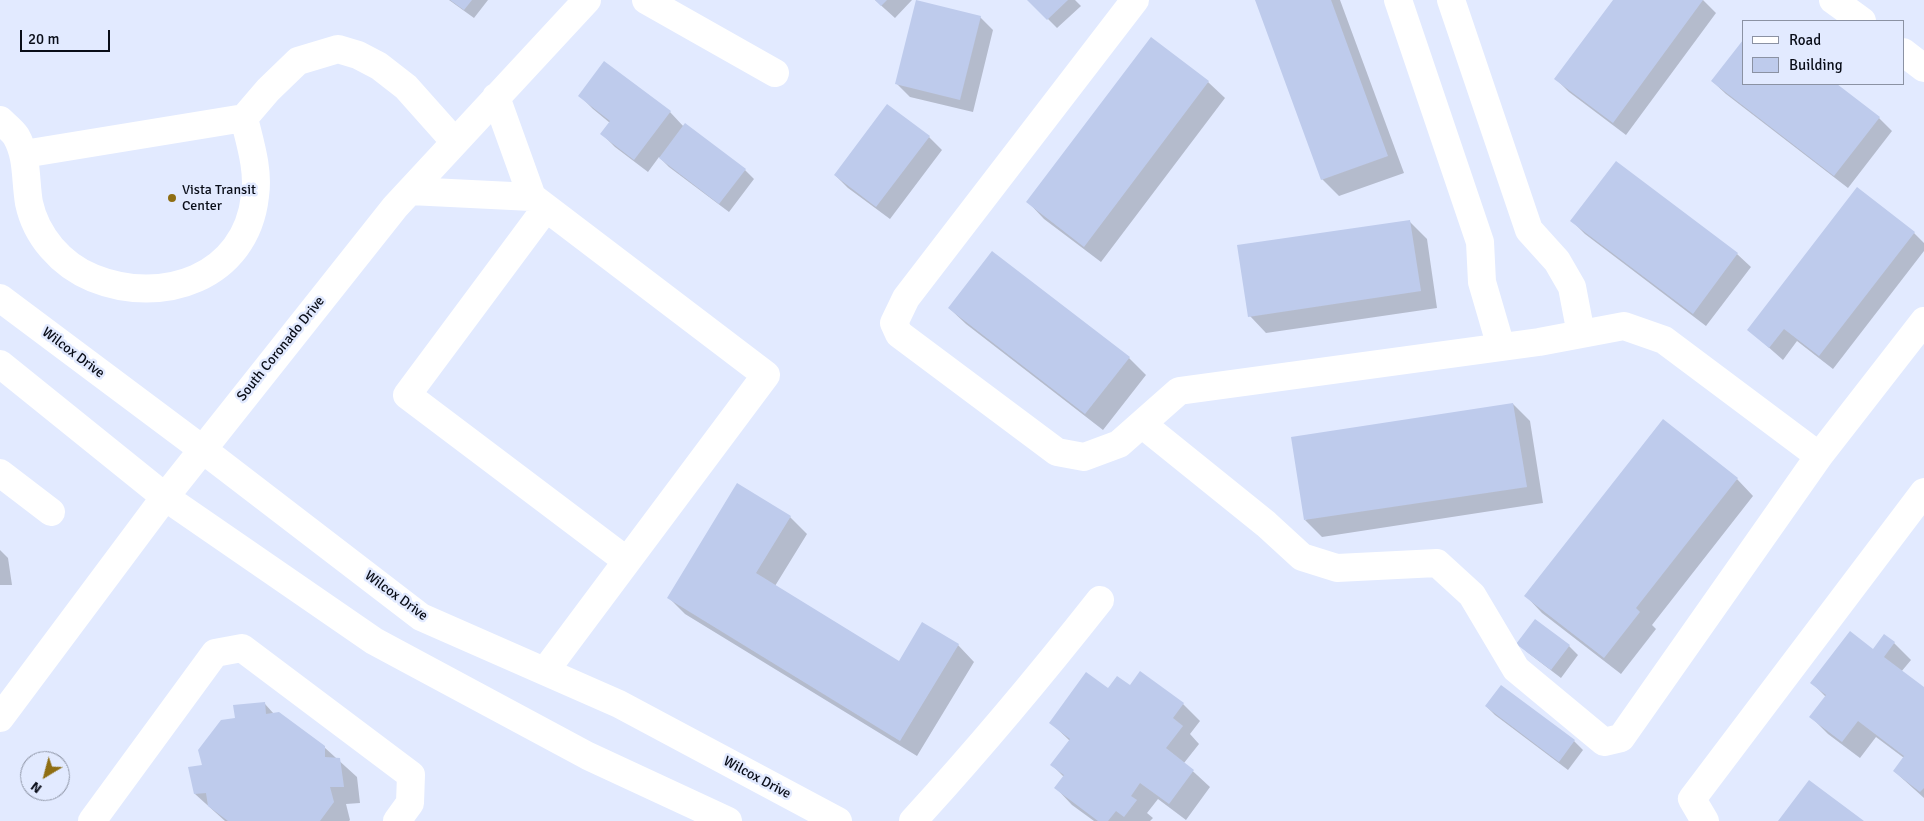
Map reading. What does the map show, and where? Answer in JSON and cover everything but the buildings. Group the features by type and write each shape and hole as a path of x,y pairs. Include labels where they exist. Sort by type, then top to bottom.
{"street":[{"name":"South Coronado Drive","path":"0,718 164,496 395,207 586,0"},
{"path":"646,0 775,73"},
{"path":"1135,0 906,298 894,323 899,334 1057,452 1084,457 1119,444 1179,391 1501,347 1624,326 1664,340 1819,456"},
{"path":"1398,0 1480,242 1482,282 1501,347"},
{"path":"1451,0 1529,230 1557,261 1572,288 1581,334"},
{"path":"1833,0 1861,20"},
{"path":"24,154 244,118 283,73 298,61 338,49 358,55 379,66 406,87 455,142"},
{"path":"1904,53 1924,68"},
{"path":"496,97 539,203 766,375 545,671"},
{"path":"0,120 15,135 24,154 29,204 40,233 59,257 92,278 122,286 154,289 181,285 212,272 243,236 251,217 256,197 256,173 244,118"},
{"path":"410,191 539,203"},
{"path":"539,203 407,395 627,561"},
{"name":"Wilcox Drive","path":"0,298 202,448 422,617 619,704 838,821"},
{"path":"1142,424 1266,524 1302,557 1337,568 1437,563 1472,595 1516,669 1604,742 1621,738 1819,456 1924,321"},
{"path":"0,364 164,496 374,641 588,756 728,821"},
{"path":"0,473 51,512"},
{"path":"1704,821 1692,799 1924,492"},
{"path":"912,821 963,766 1042,674 1100,600"},
{"path":"92,821 215,653 242,648 411,775 410,803 397,821"}],"place":[{"name":"Vista Transit Center","path":"172,198"}]}
